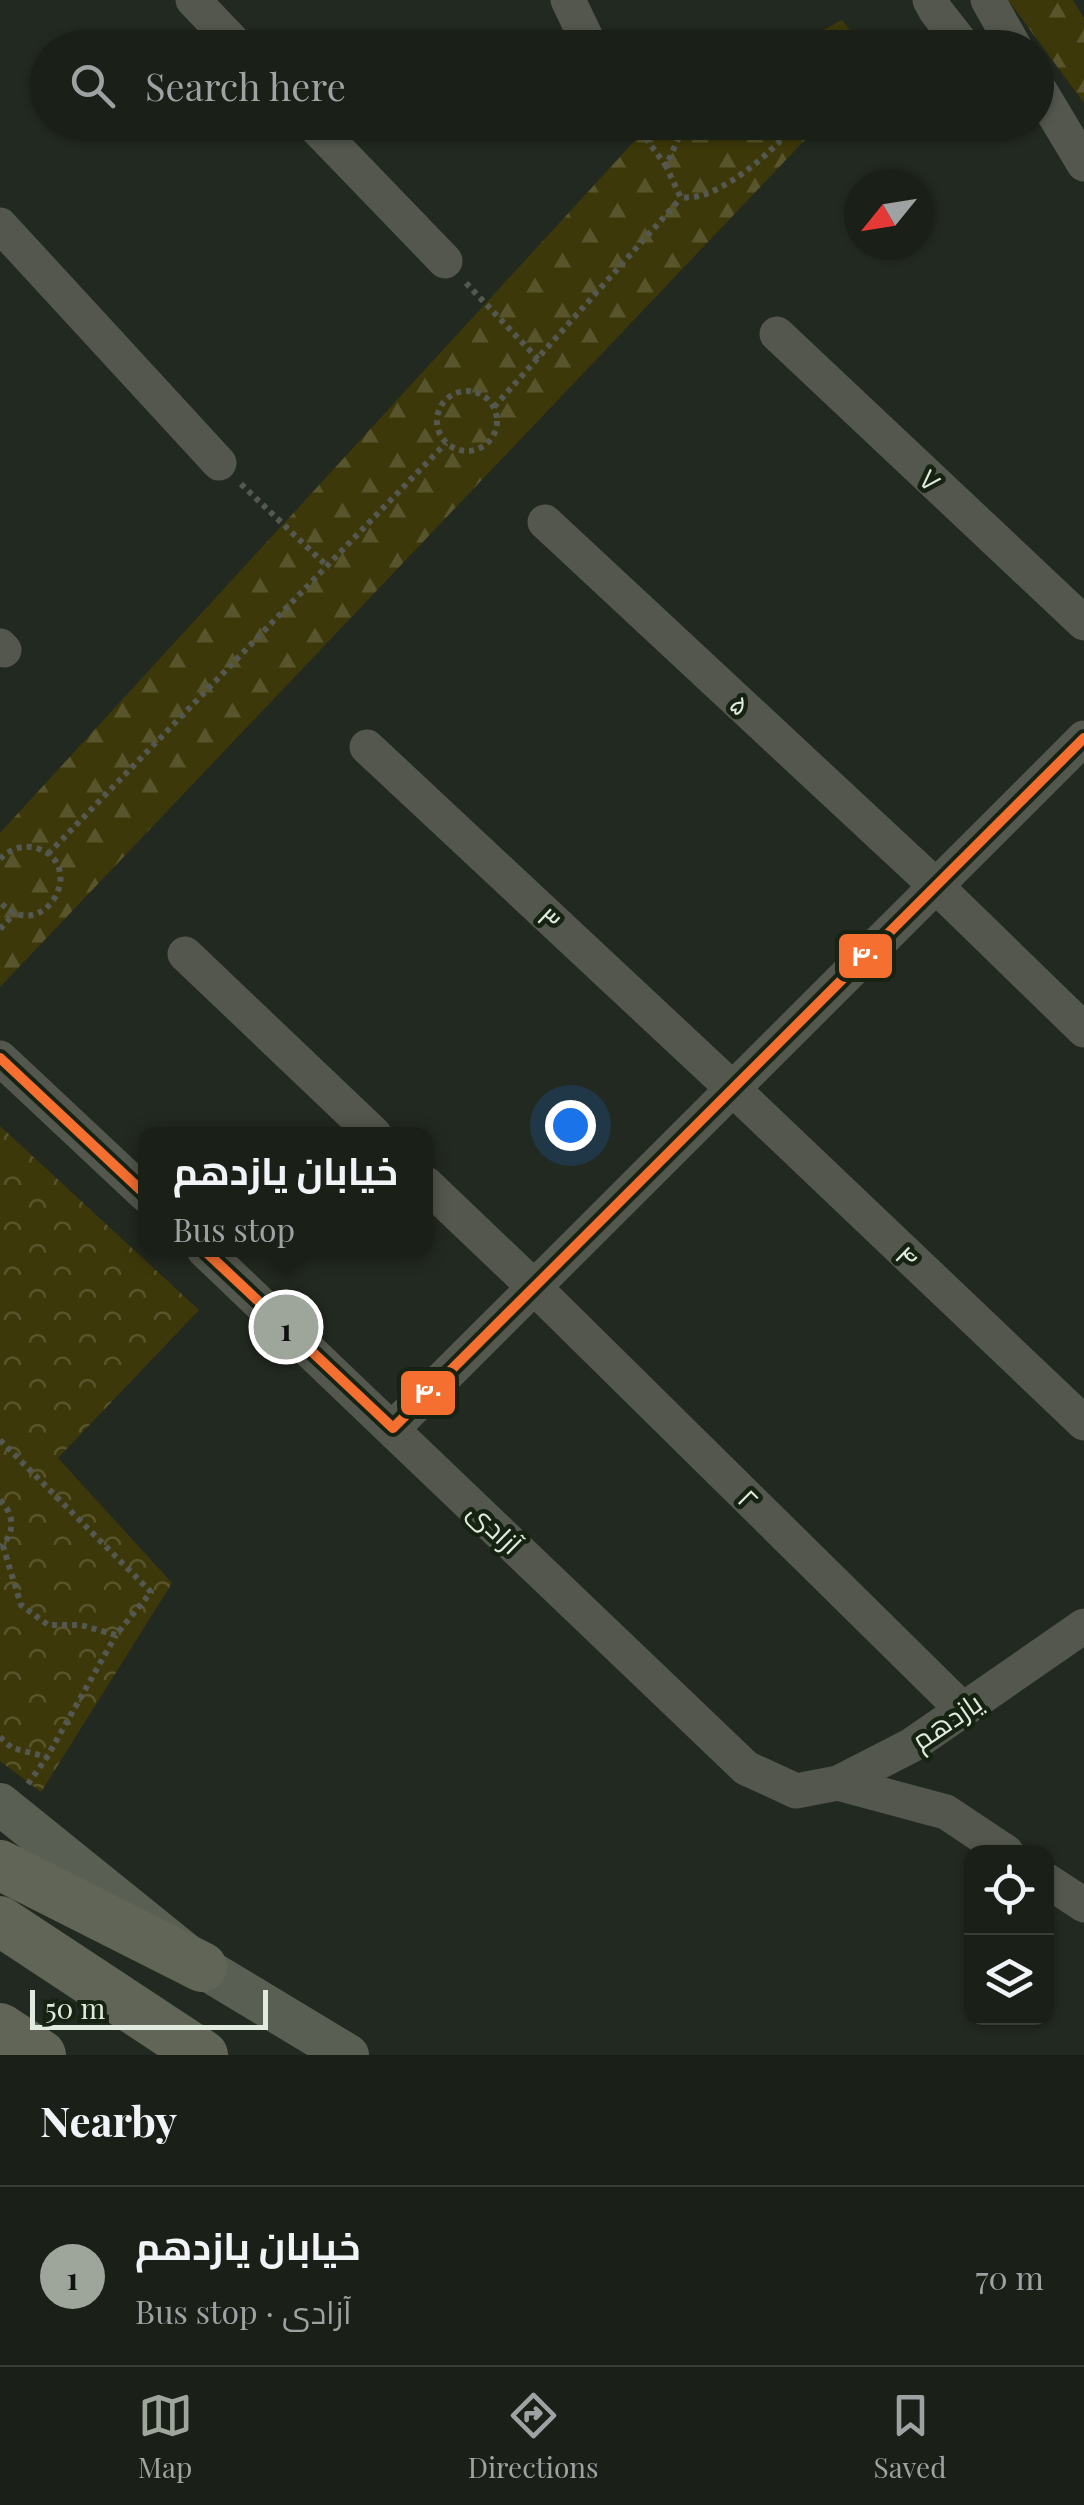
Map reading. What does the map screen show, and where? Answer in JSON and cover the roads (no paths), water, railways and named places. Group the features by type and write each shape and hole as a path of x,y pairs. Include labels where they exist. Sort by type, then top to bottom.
{"highway":[{"path":"0,1865 202,1967"},
{"path":"0,1921 203,2055"},
{"path":"0,2028 41,2055"}],"main road":[{"path":"4,1807 202,1967 348,2055"}],"street":[{"path":"193,0 221,30"},
{"path":"568,0 582,30"},
{"path":"930,0 951,30"},
{"path":"988,0 1005,30"},
{"path":"1054,115 1082,162"},
{"path":"328,140 446,262"},
{"path":"1053,140 1082,162"},
{"path":"0,225 219,463"},
{"name":"۷","path":"778,334 1084,623"},
{"name":"۵","path":"545,522 936,886 1084,1030"},
{"path":"393,1428 1084,738"},
{"name":"۳","path":"367,747 732,1089"},
{"path":"184,954 367,1127"},
{"path":"0,1058 138,1187"},
{"name":"۴","path":"732,1089 1084,1423"},
{"name":"۲","path":"433,1191 963,1710"},
{"name":"آزادی","path":"211,1257 746,1768 796,1790"},
{"name":"یازدهم","path":"796,1790 838,1783 912,1744 1084,1626"},
{"path":"838,1783 946,1812 996,1845"},
{"path":"1054,1885 1084,1905"}],"place":[{"name":"خیابان یازدهم","path":"286,1327"}]}
